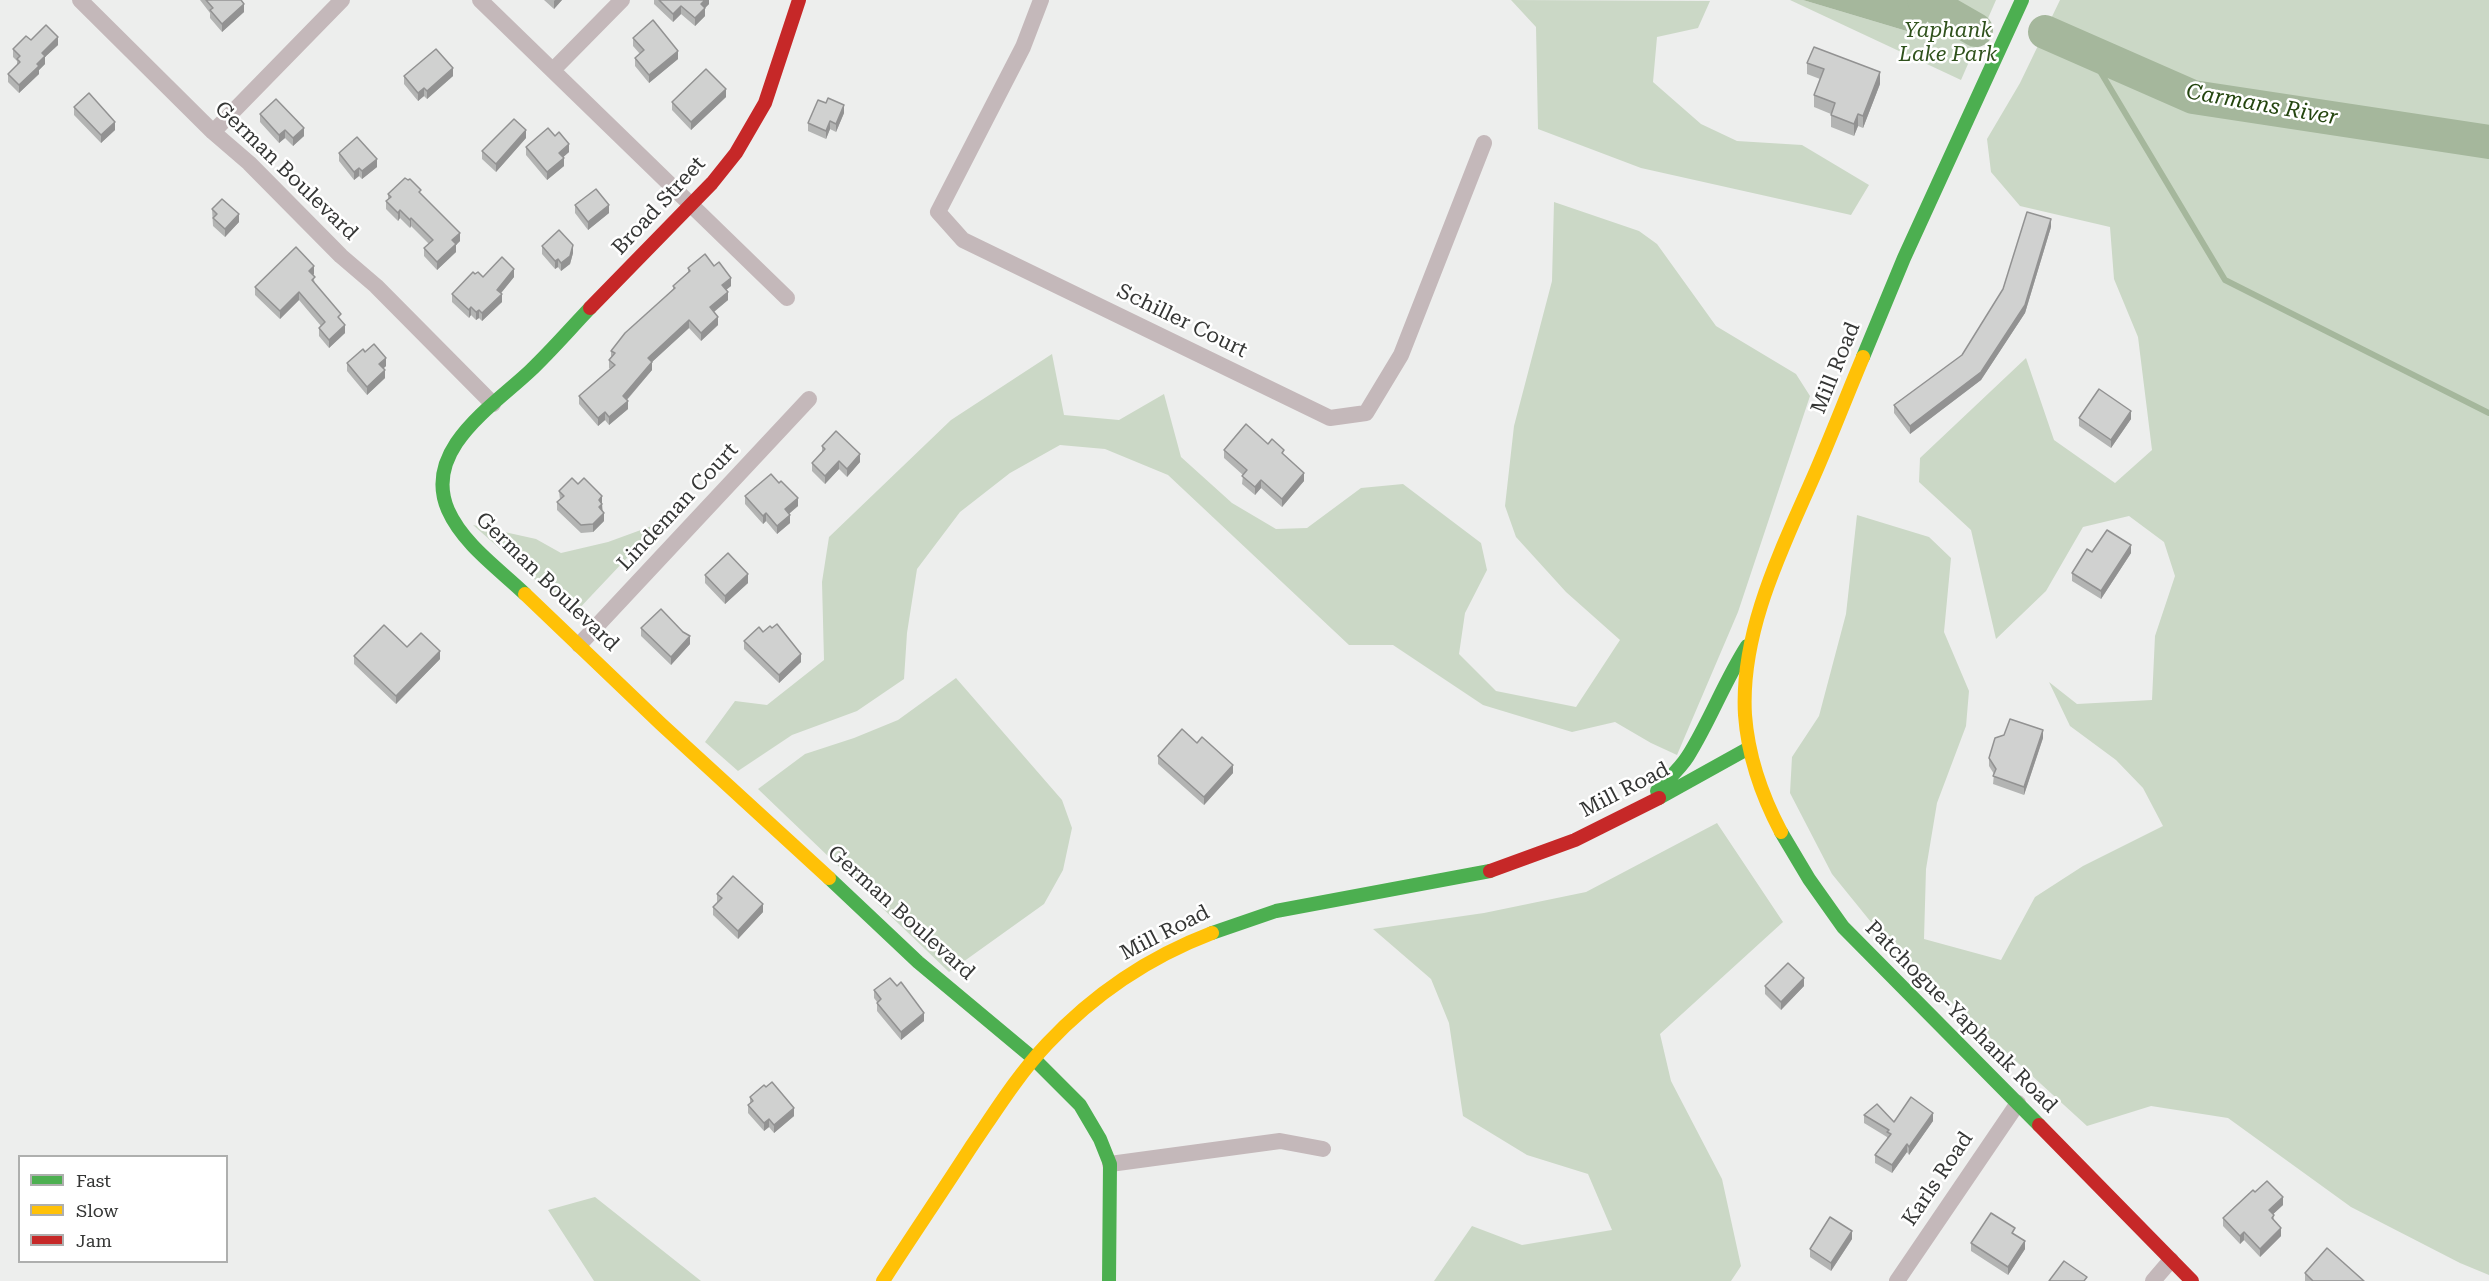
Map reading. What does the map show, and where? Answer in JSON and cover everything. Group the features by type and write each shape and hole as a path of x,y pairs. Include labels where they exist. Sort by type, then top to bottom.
{"main road":[{"name":"Broad Street","path":"493,404 531,370 736,153 765,103 799,0"},
{"name":"Mill Road","path":"883,1281 1014,1082 1033,1058 1068,1022 1102,992 1138,967 1225,926 1291,907 1458,878 1513,865 1575,840 1641,808 1749,748 1744,687 1755,633 1776,569 1888,296 2022,0"},
{"name":"German Boulevard","path":"493,404 463,434 446,462 442,482 444,505 451,520 464,536 661,724 736,791 918,962 1033,1058 1080,1105 1095,1129 1110,1164"},
{"path":"1641,808 1686,759 1711,715 1728,676 1755,633"},
{"name":"Patchogue-Yaphank Road","path":"1749,748 1764,796 1810,883 1826,905 1889,976 2018,1103 2192,1281"},
{"path":"1109,1281 1110,1164"}],"street":[{"name":"German Boulevard","path":"80,0 213,132 249,163 341,256 376,286 493,404"},
{"path":"213,132 342,0"},
{"path":"480,0 787,298"},
{"path":"553,70 622,0"},
{"name":"Schiller Court","path":"1041,0 1023,47 938,212 963,240 1330,418 1366,413 1401,355 1484,143"},
{"name":"Lindeman Court","path":"579,645 809,399"},
{"name":"Karls Road","path":"1897,1281 2018,1103"},
{"path":"1110,1164 1280,1141 1323,1149"},
{"path":"2153,1281 2171,1260"}],"green space":[{"path":"1511,0 1710,1 1698,28 1657,37 1653,82 1701,124 1737,141 1802,145 1869,185 1851,215 1641,168 1538,129 1536,27"},
{"name":"Yaphank Lake Park","path":"1790,0 1803,0 1920,35 1942,0 1996,0 1961,80"},
{"path":"2060,0 2489,0 2489,1275 2460,1263 2351,1207 2228,1118 2151,1106 2087,1126 1892,948 1832,874 1790,793 1792,757 1819,716 1846,614 1857,515 1929,537 1951,558 1944,632 1969,691 1966,726 1937,803 1926,869 1924,939 2001,960 2035,897 2083,866 2163,826 2143,788 2116,760 2070,726 2049,682 2077,704 2152,700 2155,636 2175,576 2164,542 2129,516 2083,527 2046,591 1996,639 1971,530 1919,482 1920,458 2026,358 2054,440 2115,483 2152,450 2138,337 2114,279 2110,227 2020,206 1991,172 1987,139 2020,83"},
{"path":"1554,202 1639,231 1657,244 1716,326 1796,374 1810,396 1738,612 1677,755 1615,722 1572,732 1483,705 1393,645 1349,645 1168,475 1105,449 1060,445 1010,473 960,512 917,569 907,633 904,679 857,711 792,735 738,771 705,742 735,701 767,705 824,660 822,582 829,537 951,420 1052,354 1064,415 1119,420 1164,394 1181,457 1232,503 1276,529 1307,528 1361,488 1403,484 1481,543 1487,570 1465,613 1459,654 1496,691 1576,707 1620,640 1566,592 1516,537 1505,506 1514,426 1552,281"},
{"path":"660,523 574,614 473,525 536,539 561,553 608,542"},
{"path":"956,678 1062,800 1072,828 1063,870 1044,904 949,972 758,789 805,754 898,720"},
{"path":"1717,823 1783,922 1660,1034 1671,1081 1722,1179 1741,1266 1731,1281 1434,1281 1472,1226 1522,1245 1612,1230 1588,1174 1527,1155 1463,1116 1449,1023 1431,979 1373,929 1484,913 1586,892"},
{"path":"595,1197 701,1281 594,1281 548,1210"}],"shaded area":[{"path":"1803,0 1939,0 1920,35"}],"building":[{"path":"206,0 241,0 244,4 222,24 210,10 213,8"},
{"path":"659,0 705,0 701,4 705,8 695,18 681,6 673,14"},
{"path":"653,20 678,51 649,75 635,58 644,50 633,38"},
{"path":"46,25 58,37 42,53 45,56 37,64 39,66 19,85 8,74 20,62 17,59 20,56 13,49 26,36 31,40"},
{"path":"1814,47 1880,72 1863,116 1858,114 1854,124 1831,115 1835,103 1814,95 1824,69 1807,63"},
{"path":"436,49 453,68 427,91 424,88 418,93 404,76"},
{"path":"706,69 726,89 691,122 672,102"},
{"path":"89,93 115,122 101,135 74,107"},
{"path":"828,98 844,105 836,124 830,121 826,131 808,123 818,100 826,103"},
{"path":"276,99 304,128 293,138 285,130 279,135 260,114"},
{"path":"514,119 526,130 496,164 482,151"},
{"path":"548,128 555,136 559,132 569,144 559,153 564,158 547,172 526,147"},
{"path":"357,137 377,159 362,171 359,168 354,172 339,153"},
{"path":"405,178 410,179 421,190 419,192 460,233 452,240 456,244 437,262 424,248 433,240 411,218 410,220 400,210 398,213 386,201 391,197 388,194"},
{"path":"596,189 609,205 588,222 575,205"},
{"path":"222,199 239,214 225,229 213,218 217,214 212,209"},
{"path":"2027,212 2051,219 2025,305 1981,372 1910,426 1894,405 1962,355 2003,289"},
{"path":"559,230 573,245 570,256 561,263 558,259 555,261 542,246"},
{"path":"296,247 314,266 309,271 315,277 312,280 341,314 338,317 345,325 329,340 319,328 325,322 299,292 280,311 255,287"},
{"path":"705,254 714,266 719,262 731,278 722,285 728,292 710,307 718,317 701,333 689,320 648,358 652,362 623,396 628,401 609,417 605,412 598,418 579,396 615,365 609,360 615,353 611,351 625,333 675,288 673,286 690,271 688,268"},
{"path":"502,257 514,269 497,290 502,294 482,313 479,310 476,312 471,307 469,310 452,294 473,272 475,274 478,272 483,277"},
{"path":"374,344 386,358 379,364 385,370 367,387 347,363 363,349 365,352"},
{"path":"2099,389 2131,411 2111,440 2079,418"},
{"path":"1246,424 1268,444 1272,439 1284,450 1282,453 1304,473 1282,499 1261,480 1255,487 1242,476 1247,470 1224,450"},
{"path":"836,431 860,454 847,469 839,461 825,476 812,463 825,449 822,446"},
{"path":"771,474 798,498 785,509 790,515 777,526 766,513 763,516 745,496"},
{"path":"572,478 578,484 584,478 602,496 599,500 602,504 599,507 604,513 593,524 581,525 557,502 564,496 559,491"},
{"path":"2107,530 2131,545 2101,591 2072,573 2087,549 2092,552"},
{"path":"728,553 748,574 725,596 705,575"},
{"path":"661,609 683,632 690,636 671,657 641,628"},
{"path":"777,624 801,654 779,675 744,641 759,627 763,632"},
{"path":"384,625 407,647 421,633 440,651 396,696 354,656"},
{"path":"2010,719 2043,730 2024,787 1993,776 1996,769 1989,758 1995,738 2004,735"},
{"path":"1182,729 1197,743 1202,737 1233,765 1204,797 1158,756"},
{"path":"733,876 763,904 738,931 713,907 722,898 717,894"},
{"path":"1788,963 1804,978 1781,1002 1765,986"},
{"path":"890,978 897,986 901,982 924,1013 901,1032 877,1003 881,999 874,990"},
{"path":"772,1082 794,1108 774,1125 769,1119 764,1123 748,1105 753,1101 750,1097 764,1085 766,1087"},
{"path":"1911,1097 1933,1113 1909,1147 1907,1144 1892,1165 1875,1155 1891,1134 1887,1132 1889,1130 1864,1115 1877,1104 1894,1122"},
{"path":"2267,1181 2283,1197 2269,1210 2274,1215 2272,1218 2281,1228 2260,1249 2244,1232 2240,1236 2223,1218 2253,1190 2255,1192"},
{"path":"1991,1213 2015,1228 2012,1233 2025,1241 2008,1267 1971,1243"},
{"path":"1830,1217 1852,1231 1831,1263 1810,1249"},
{"path":"2327,1248 2364,1281 2313,1281 2305,1273"},
{"path":"2064,1261 2087,1277 2084,1281 2049,1281"}],"waterway":[{"name":"Carmans River","path":"1924,0 1976,30"},
{"name":"Carmans River","path":"2045,32 2193,97 2489,142"},
{"path":"2088,51 2225,280 2489,413"}],"traffic: fast":[{"path":"1863,357 1904,258 2022,0"},
{"path":"525,594 472,545 455,522 448,510 443,488 445,468 453,449 465,431 538,363 590,308"},
{"path":"1657,791 1688,756 1747,646"},
{"path":"1659,798 1749,748"},
{"path":"1781,832 1809,879 1843,927 2039,1125"},
{"path":"1212,933 1276,911 1490,871"},
{"path":"829,878 918,962 1033,1058 1080,1105 1100,1139 1110,1164 1109,1281"}],"traffic: slow":[{"path":"1781,832 1762,790 1749,745 1745,715 1745,683 1749,652 1766,590 1863,357"},
{"path":"525,594 661,724 829,878"},
{"path":"883,1281 998,1107 1047,1044 1083,1009 1123,979 1166,954 1212,933"}],"traffic: jam":[{"path":"590,308 712,183 736,153 765,103 799,0"},
{"path":"1490,871 1575,840 1659,798"},
{"path":"2039,1125 2192,1281"}]}
